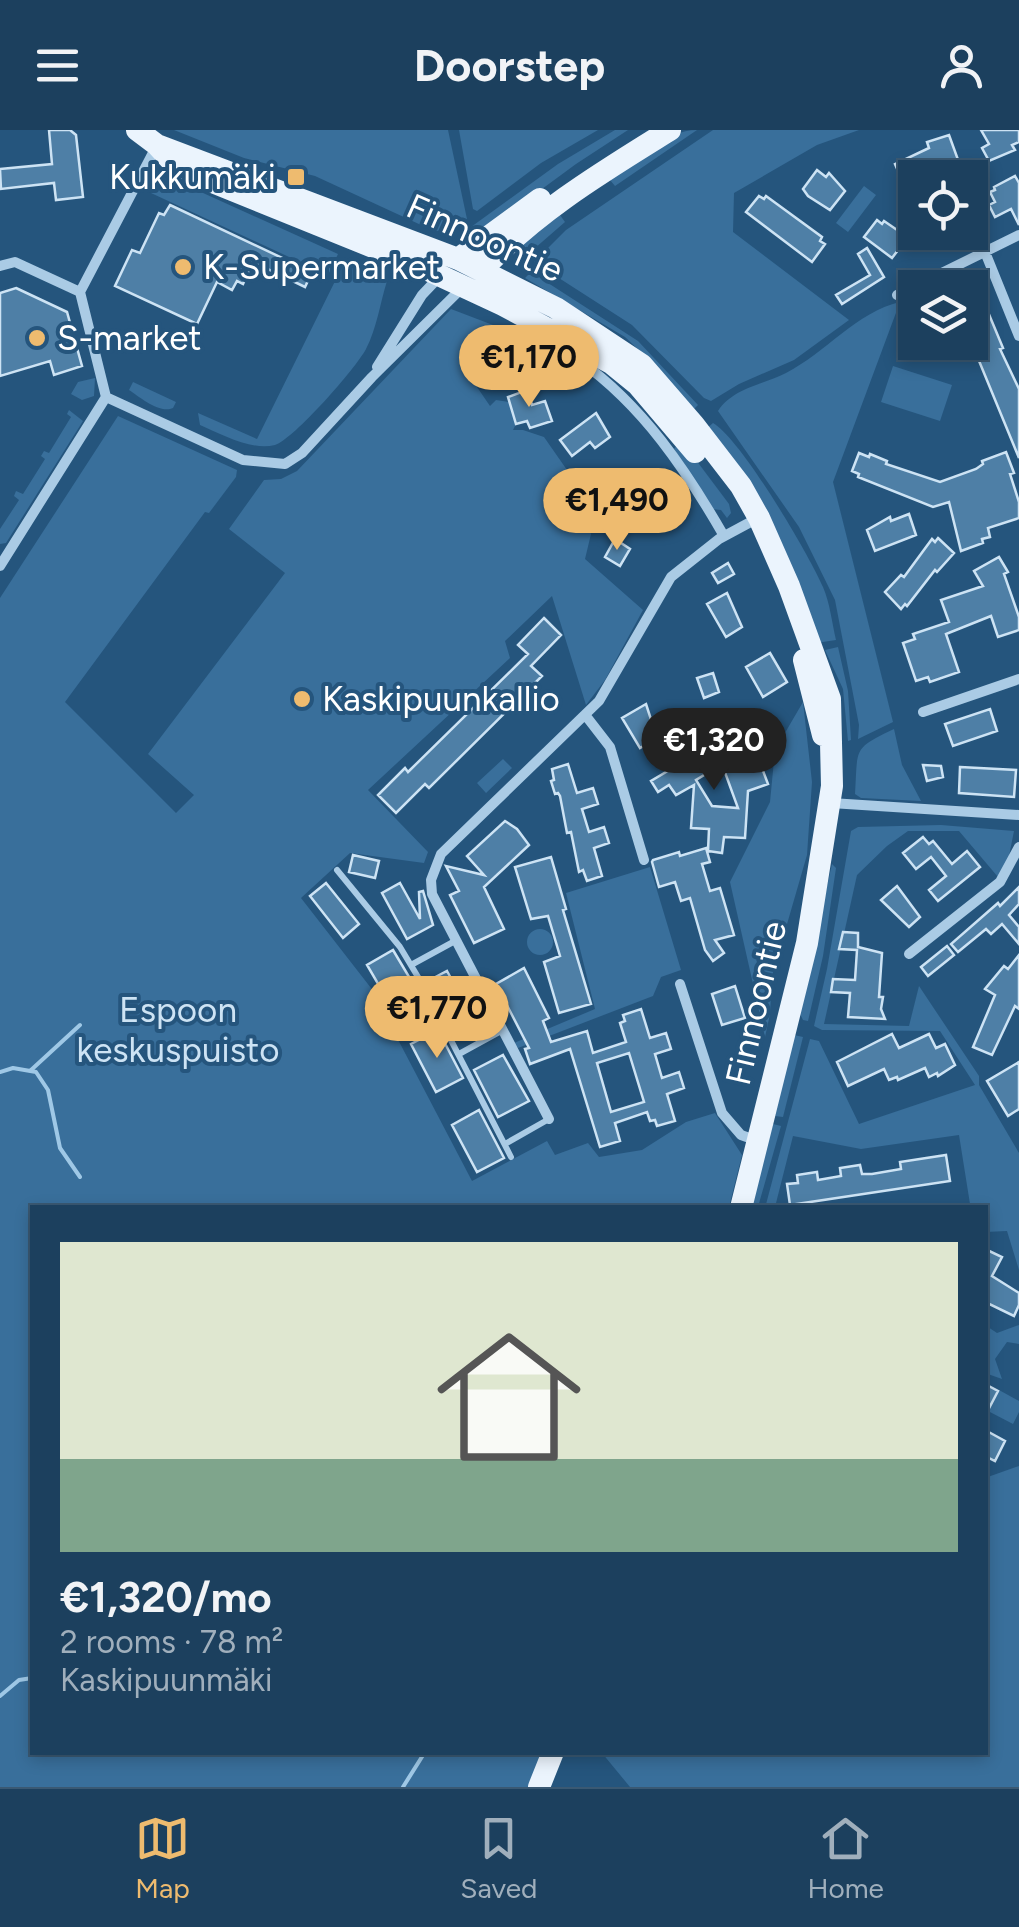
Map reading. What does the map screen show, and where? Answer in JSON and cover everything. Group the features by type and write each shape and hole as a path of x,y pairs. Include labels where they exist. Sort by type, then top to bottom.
{"main road":[{"name":"Finnoontie","path":"137,130 178,168 440,276 610,363 638,384 753,521"},
{"path":"458,258 641,130"},
{"path":"482,270 525,229 591,180 670,130"},
{"name":"Finnoontie","path":"157,145 458,258 556,308 642,366 716,454 790,586 830,698 831,804 808,942 742,1205"},
{"path":"538,1787 553,1755"}],"street":[{"path":"0,566 106,397 80,292 157,145"},
{"path":"897,295 1019,235"},
{"path":"985,252 1019,336"},
{"path":"372,377 423,293 458,258"},
{"path":"0,266 15,262 80,292"},
{"path":"106,397 226,453 261,463 284,464 302,453 372,377 482,270"},
{"path":"580,361 607,380 668,448 724,536"},
{"path":"548,1118 455,941 431,887 434,867 442,854 586,716 612,683 671,576 724,536 753,521"},
{"path":"923,712 1019,679"},
{"path":"586,716 610,746 644,860"},
{"path":"831,804 1019,815"},
{"path":"909,954 1000,882 1019,847"},
{"path":"680,984 722,1114 741,1134 758,1142"}],"lane":[{"path":"337,870 411,966 511,1157"},
{"path":"411,966 455,941"},
{"path":"459,1054 502,1030"},
{"path":"505,1144 548,1118"}],"green space":[{"path":"174,130 448,130 467,219 453,230 434,231 315,176 244,158"},
{"path":"459,130 598,130 541,163 477,211 473,209"},
{"path":"615,130 628,130 481,234 471,227 558,164"},
{"path":"697,130 615,186 610,180 662,141"},
{"path":"713,130 859,130 817,145 734,193 733,232 849,320 794,360 711,401 632,325 534,262 566,230"},
{"path":"170,178 338,254 328,275 151,193 161,179"},
{"path":"864,186 876,195 848,232 836,223"},
{"path":"560,215 565,222 527,255 520,251 526,241"},
{"path":"345,261 387,281 370,341 338,386 310,417 275,445 246,444 200,425 198,413 257,439"},
{"path":"531,272 638,341 698,405 690,413 625,337 525,278"},
{"path":"898,303 833,482 893,722 858,739 859,725 835,600 799,527 718,411 740,392 800,365 884,307"},
{"name":"Espoon keskuspuisto","path":"451,309 511,332 477,387 490,406 496,400 509,402 516,424 513,430 544,437 574,480 580,511 591,534 585,559 643,610 605,680 586,705 552,596 505,641 510,658 368,790 428,852 424,863 350,853 301,898 371,988 472,1181 547,1141 555,1155 588,1143 599,1157 642,1150 686,1122 715,1113 742,1155 730,1205 30,1205 30,1755 545,1755 531,1787 0,1787 0,598 118,416 237,470 236,477 209,513 205,512 65,702 176,813 194,795 148,754 285,573 229,529 264,480 281,479 297,471"},
{"path":"893,366 952,385 940,421 881,402"},
{"path":"95,378 94,396 82,400 71,394 78,382"},
{"path":"133,382 176,402 173,408 162,409 145,401 129,390"},
{"path":"69,410 83,421 6,543 0,544 0,529 19,500 14,496 16,491 23,494 45,459 41,456 44,451 49,453 71,417 67,414"},
{"path":"713,423 756,473 803,549 825,593 836,640 816,643 705,430"},
{"path":"681,440 729,504 731,513 727,518 721,510 712,509 674,449"},
{"path":"838,647 848,691 848,741 843,689 825,650"},
{"path":"803,702 812,782 807,855 772,976 765,1037 730,882 770,802 775,750"},
{"path":"894,729 902,765 921,801 861,798 855,794 860,752"},
{"path":"503,759 512,768 486,793 477,783"},
{"path":"941,825 1014,831 1008,861 998,877 959,831 908,831 857,875 824,1024 909,1026 919,986 979,1076 979,1085 1019,1153 1019,1270 1007,1231 988,1232 988,1205 963,1205 970,1204 959,1135 861,1149 793,1136 776,1205 766,1205 810,1039 819,1041 859,1124 975,1085 940,1031 822,1030 814,1026 851,831 858,827"},
{"path":"832,864 836,868 823,956 808,1021 799,1012"},
{"path":"650,867 681,970 661,977 653,996 518,1048 514,1043 595,1009 566,893"},
{"path":"540,929 549,933 553,942 549,951 540,955 531,951 527,942 531,933"},
{"path":"794,1035 803,1037 783,1117 775,1116"},
{"path":"773,1124 781,1126 759,1205 751,1205"},
{"path":"1019,1325 1019,1344 1007,1342 995,1359 1002,1379 988,1374 988,1327 997,1333"},
{"path":"999,1390 1019,1401 1013,1424 988,1411"},
{"path":"1019,1466 1019,1787 630,1787 604,1755 988,1755 988,1477"}],"building":[{"path":"49,130 70,130 76,135 83,197 56,200 54,183 1,189 0,169 52,164"},
{"path":"981,130 1019,130 1019,142 1012,145 1015,150 989,161 982,148 989,144"},
{"path":"949,135 958,160 904,160 929,148 927,142"},
{"path":"817,170 826,177 829,173 845,191 830,210 803,189"},
{"path":"1015,176 1019,183 1019,225 1011,209 995,217 989,205 995,202 990,192 994,187"},
{"path":"759,196 766,196 822,237 820,241 825,244 812,262 746,212"},
{"name":"K-Supermarket","path":"170,205 312,272 305,287 253,262 243,284 237,281 232,290 217,282 197,324 115,286 132,250 140,253 159,213 164,215"},
{"path":"877,220 882,224 884,221 898,231 898,250 892,258 864,237"},
{"path":"867,248 884,277 842,304 836,295 870,275 858,254"},
{"name":"S-market","path":"16,288 67,312 82,366 54,375 50,361 0,376 0,293"},
{"path":"988,312 1019,389 1019,458 979,360 988,360"},
{"path":"527,390 532,405 545,401 552,421 530,428 527,421 516,424 508,397"},
{"path":"596,413 610,437 595,448 590,442 572,456 560,440"},
{"path":"1006,452 1014,473 1010,474 1019,502 1019,518 988,528 990,537 982,539 983,543 961,551 949,502 933,507 858,477 852,471 859,453 869,457 870,454 887,461 886,464 940,482 976,469 982,461"},
{"path":"666,489 685,514 666,524 652,496"},
{"path":"909,514 916,535 875,551 867,530 890,517 891,521"},
{"path":"938,538 954,553 901,609 885,592 901,575 904,577 932,539 935,542"},
{"path":"615,539 630,549 620,566 605,557"},
{"path":"999,557 1008,572 1004,574 1019,617 1019,630 998,637 991,616 946,634 959,672 930,682 928,677 916,681 903,643 915,639 913,634 949,622 941,600 983,586 974,571"},
{"path":"728,563 734,574 718,583 712,573"},
{"path":"727,593 742,627 726,637 707,604"},
{"path":"544,618 561,635 531,666 542,676 429,788 425,784 396,813 378,795 405,768 408,772 528,654 518,645"},
{"path":"770,653 787,682 763,697 746,667"},
{"path":"713,673 719,692 704,698 697,678"},
{"path":"646,704 657,738 640,748 622,718"},
{"path":"990,709 997,731 953,746 945,724"},
{"path":"698,743 714,769 696,780 712,806 738,808 723,767 757,755 768,784 748,791 745,838 724,837 722,853 708,851 709,829 691,828 694,785 676,795 669,785 658,792 651,781 671,769 667,762"},
{"path":"568,764 577,793 593,788 598,804 582,809 589,832 604,827 609,843 594,848 602,876 587,881 583,870 579,872 560,796 555,794 551,781 552,769"},
{"path":"923,765 941,766 943,777 927,781"},
{"path":"960,767 1016,770 1014,797 959,793"},
{"path":"505,821 529,845 484,887 504,929 474,943 450,895 459,891 446,866 484,875 467,856"},
{"path":"923,837 929,844 933,841 952,864 967,851 980,867 938,901 929,890 946,876 931,857 916,869 903,853"},
{"path":"706,848 710,862 702,864 710,891 720,888 734,935 715,940 724,953 713,961 705,950 690,898 681,901 675,882 659,887 652,862"},
{"path":"353,855 379,861 375,878 349,872"},
{"path":"551,857 591,1004 559,1013 544,962 560,956 548,916 531,919 515,867"},
{"path":"326,883 359,924 343,938 310,896"},
{"path":"400,883 420,919 419,892 423,891 433,925 407,939 382,893"},
{"path":"897,886 920,917 909,927 881,900"},
{"path":"1019,887 1019,904 1009,915 1019,927 1019,944 1002,924 991,934 986,929 958,952 951,944"},
{"path":"843,932 858,933 858,947 882,953 879,997 883,997 881,1009 885,1019 848,1017 850,993 831,992 833,979 855,980 857,950 839,949"},
{"path":"947,946 954,955 928,976 921,967"},
{"path":"393,950 421,997 394,1011 367,965"},
{"path":"1019,955 1019,1009 1015,1006 992,1055 973,1047 995,995 985,989"},
{"path":"524,968 549,1018 543,1021 551,1042 587,1031 593,1053 626,1042 620,1023 625,1021 623,1015 641,1009 650,1038 666,1033 671,1049 655,1054 662,1078 679,1072 684,1088 667,1094 675,1121 657,1126 647,1112 615,1123 620,1141 600,1147 570,1049 530,1064 525,1049 529,1048 496,984","holes":["629,1053 644,1102 611,1112 597,1063"]},
{"path":"447,971 458,991 468,986 484,1014 453,1029 428,981"},
{"path":"735,986 745,1018 722,1025 712,994"},
{"path":"438,1030 463,1078 436,1092 411,1044"},
{"path":"892,1034 899,1048 929,1034 936,1048 945,1044 955,1065 938,1076 937,1073 929,1077 925,1068 898,1080 889,1080 884,1069 848,1086 837,1062"},
{"path":"503,1055 529,1101 498,1117 474,1070"},
{"path":"1019,1062 1019,1109 1008,1116 987,1081"},
{"path":"479,1110 504,1158 477,1172 452,1125"},
{"path":"946,1155 950,1181 790,1205 787,1184 798,1183 797,1175 817,1172 818,1180 841,1176 840,1168 860,1165 862,1174 872,1174 901,1169 900,1162"},
{"path":"988,1250 1002,1257 992,1276 1019,1293 1014,1316 988,1303"},
{"path":"988,1386 998,1391 988,1410"},
{"path":"988,1432 1005,1441 995,1461 988,1458"}],"waterway":[{"path":"30,1071 80,1025"},
{"path":"0,1072 13,1068 36,1072 48,1090 60,1148 80,1177"},
{"path":"0,1696 19,1680 30,1678"},
{"path":"403,1787 423,1755"}],"place":[{"name":"Kukkumäki","path":"296,177"},
{"name":"K-Supermarket","path":"183,267"},
{"name":"S-market","path":"37,338"},
{"name":"Kaskipuunkallio","path":"302,699"}]}
